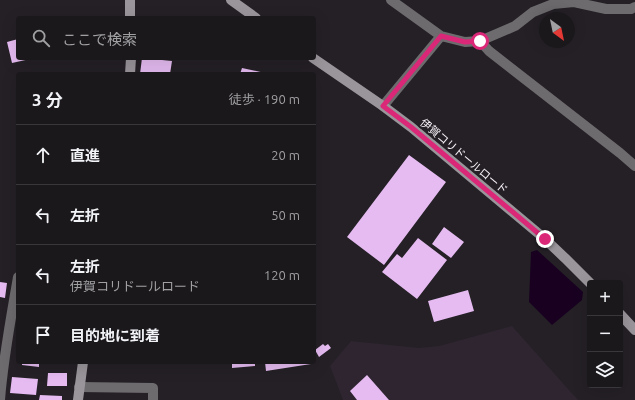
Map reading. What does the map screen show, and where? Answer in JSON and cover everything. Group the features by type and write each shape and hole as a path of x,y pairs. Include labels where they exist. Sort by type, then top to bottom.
{"street":[{"path":"231,0 253,16"},
{"path":"391,0 441,36 465,42 480,41 515,26 533,12 553,4 574,2 606,9 631,9 635,7"},
{"path":"130,2 130,16"},
{"path":"383,106 441,36"},
{"path":"480,41 489,51 635,166"},
{"path":"130,72 131,60"},
{"name":"伊賀コリドールロード","path":"316,60 411,127 545,239 587,280"},
{"path":"0,400 3,349 15,311 16,300"},
{"path":"622,316 635,330"},
{"path":"78,400 83,364"},
{"path":"79,387 153,388 153,400"}],"shaded area":[{"path":"537,250 583,292 582,300 552,325 529,302 531,252"},
{"path":"512,326 578,400 343,400 330,366 351,341 419,348 439,346"}],"building":[{"path":"16,40 16,60 26,60 12,63 7,42"},
{"path":"142,60 172,61 170,72 140,72"},
{"path":"242,68 260,72 241,72"},
{"path":"409,155 446,182 384,265 347,237"},
{"path":"444,227 464,242 451,258 432,244"},
{"path":"418,238 447,260 417,299 382,272 397,254 402,258"},
{"path":"0,282 7,283 5,298 0,297"},
{"path":"468,290 474,311 434,322 428,301"},
{"path":"323,344 325,346 328,344 331,348 319,357 316,349"},
{"path":"39,364 39,367 22,365"},
{"path":"232,364 255,364 255,366 232,368"},
{"path":"265,364 311,364 266,371"},
{"path":"48,373 67,373 67,386 47,386"},
{"path":"367,375 389,400 357,400 350,391"},
{"path":"12,377 38,379 36,395 10,393"},
{"path":"40,395 62,396 62,400 39,400"}],"route":[{"path":"480,41 465,42 441,36 383,106 411,127 545,239"}]}
